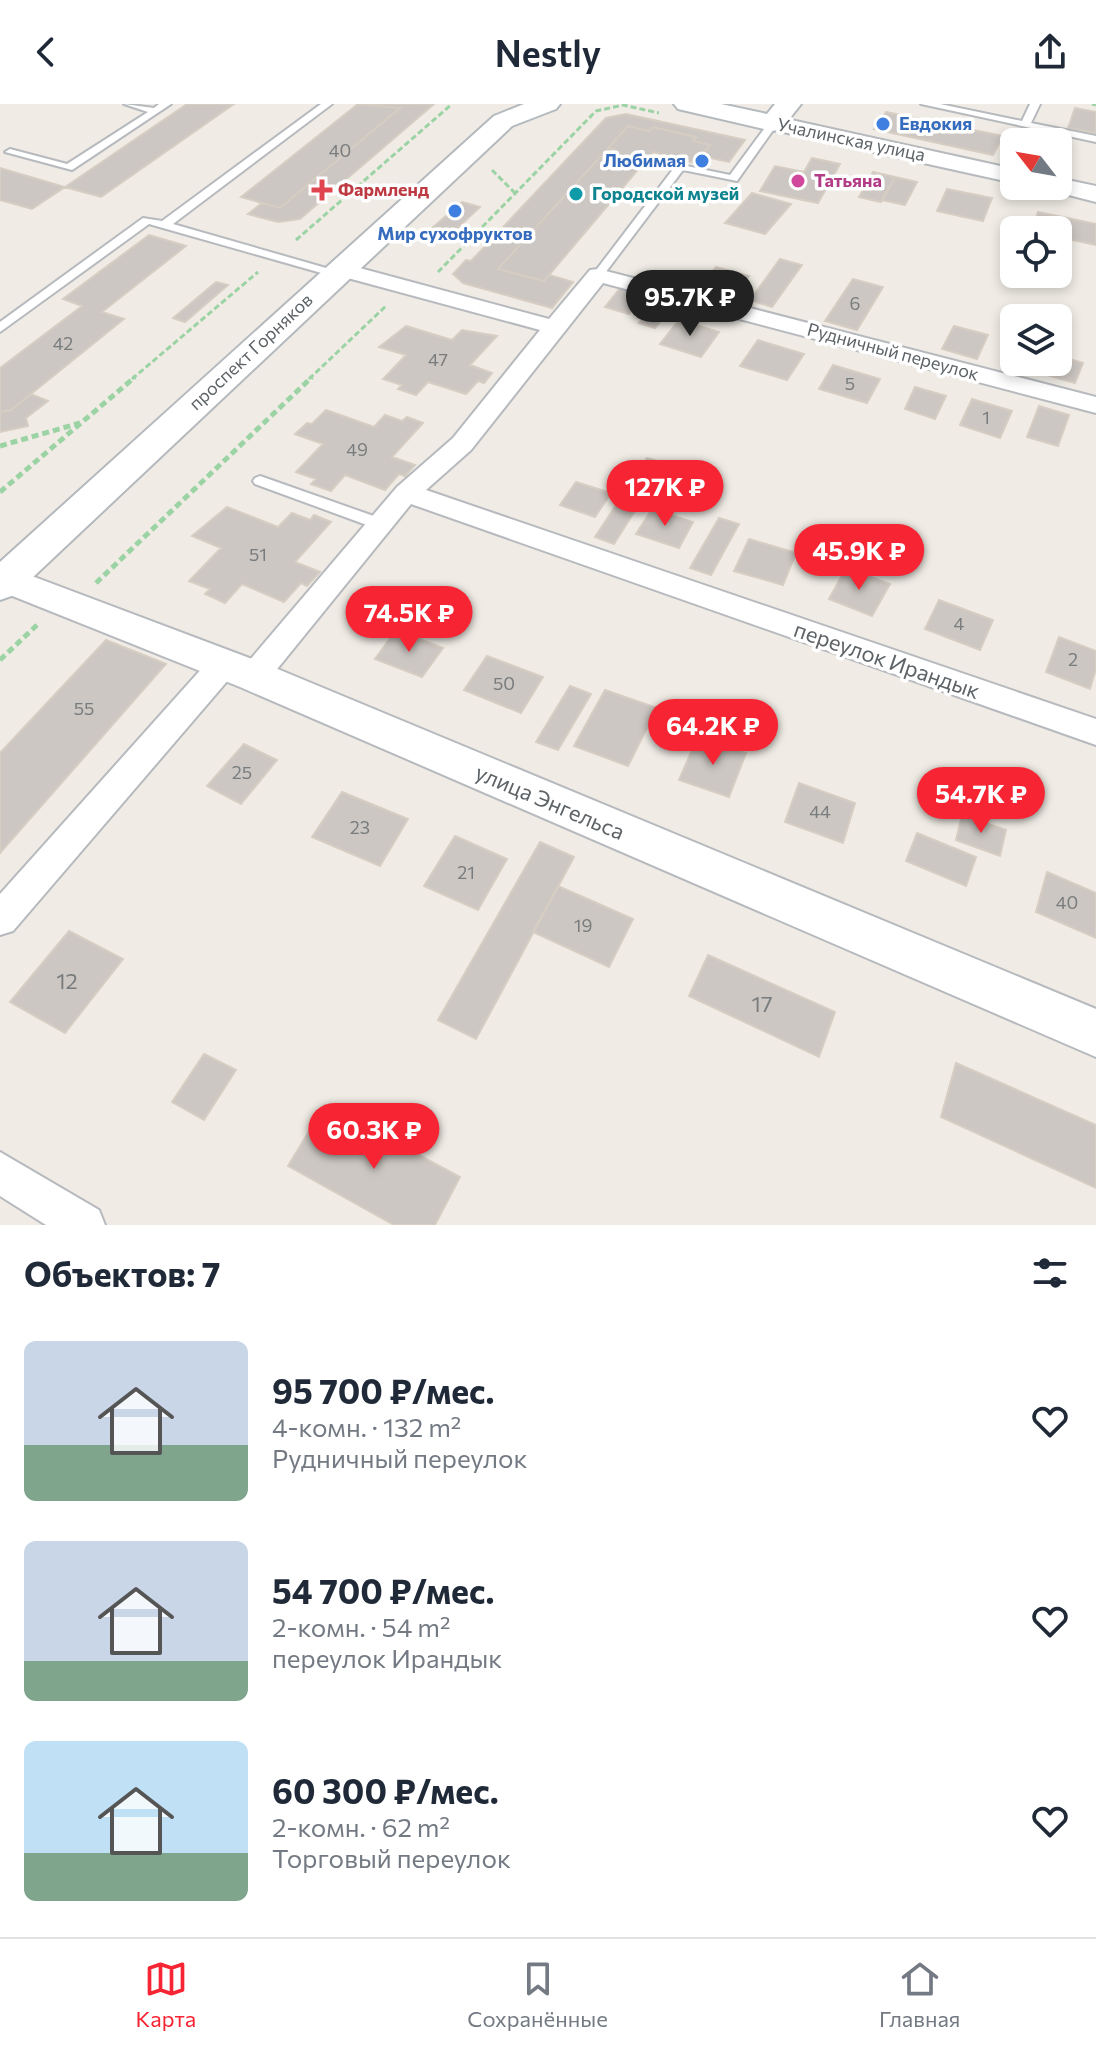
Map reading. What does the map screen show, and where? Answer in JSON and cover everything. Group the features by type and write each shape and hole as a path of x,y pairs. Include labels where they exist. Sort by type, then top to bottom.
{"main road":[{"path":"506,112 547,104"},
{"name":"Учалинская улица","path":"676,109 781,114"},
{"name":"проспект Горняков","path":"2,581 338,272 506,112"}],"street":[{"name":"Учалинская улица","path":"781,114 1000,172"},
{"path":"1072,188 1096,194"},
{"path":"338,272 554,327"},
{"path":"0,919 380,524 406,493 462,444 598,275"},
{"name":"Рудничный переулок","path":"598,275 1096,405"},
{"name":"переулок Ирандык","path":"406,493 1096,732"},
{"name":"улица Энгельса","path":"2,581 239,670 1096,1033"},
{"path":"0,1172 84,1225"}],"lane":[{"path":"129,104 156,111"},
{"path":"10,152 68,168 166,104"},
{"path":"164,225 327,104"},
{"path":"926,104 1096,139"},
{"path":"967,104 1025,125"},
{"path":"1025,125 1035,104"},
{"path":"598,275 681,166 733,179 781,114"},
{"path":"0,328 147,220 338,272"},
{"path":"260,481 380,524"}],"path":[{"path":"0,492 452,104"},
{"path":"0,660 61,601 88,591 363,326 396,297 426,284 596,111 623,105 676,109"},
{"path":"492,170 516,194"},
{"path":"0,446 81,423"}],"building":[{"path":"187,104 234,104 101,197 65,187"},
{"path":"358,104 400,108 280,208 241,197"},
{"path":"358,104 434,104 300,219 278,222 248,214 262,203 241,197"},
{"path":"1075,108 1096,112 1096,133 1068,128"},
{"path":"886,112 1000,135 1000,142 993,155 874,129"},
{"path":"626,114 745,140 729,162 701,156 695,163 653,152 645,167 641,166 549,275 573,282 552,308 463,283 453,274 466,260 471,261 606,118"},
{"path":"628,126 649,131 653,127 696,137 693,141 710,145 695,163 653,152 645,167 606,158 614,149 608,148"},
{"path":"600,157 641,166 544,281 498,269"},
{"name":"Татьяна","path":"812,158 840,164 818,203 760,191 775,166 804,172"},
{"path":"0,168 65,187 32,209 0,200"},
{"path":"873,172 895,177 881,202 859,197"},
{"path":"895,177 917,182 905,205 882,200"},
{"path":"947,189 992,198 983,221 937,211"},
{"path":"752,193 791,204 765,234 725,223"},
{"path":"462,202 480,207 445,240 425,234"},
{"path":"1038,212 1057,216 1037,216"},
{"path":"1072,219 1096,224 1096,245 1072,240"},
{"path":"149,235 186,246 102,312 124,319 11,410 0,412 0,368 82,306 63,299"},
{"path":"149,235 186,246 102,312 124,319 31,394 48,401 26,418 28,426 0,432 0,368 82,306 63,299"},
{"path":"780,259 802,265 772,307 750,300"},
{"path":"716,267 749,276 738,291 705,282"},
{"path":"853,279 883,287 857,330 825,321"},
{"path":"216,282 228,285 185,322 173,318"},
{"path":"621,287 644,294 629,314 605,307"},
{"path":"657,301 673,306 655,328 639,323"},
{"path":"679,320 719,332 701,357 660,344"},
{"path":"406,326 452,340 462,330 497,336 470,365 492,373 484,383 478,381 466,394 428,382 416,395 398,389 402,385 383,379 406,355 379,347"},
{"path":"954,326 988,335 977,359 942,349"},
{"path":"758,340 804,354 787,380 740,366"},
{"path":"1072,360 1083,363 1075,383 1051,376 1072,376"},
{"path":"833,365 880,379 867,403 819,389"},
{"path":"915,387 946,396 935,419 905,409"},
{"path":"972,399 1012,411 1000,438 960,425"},
{"path":"1039,406 1069,415 1058,446 1027,437"},
{"path":"326,410 374,427 385,415 402,421 407,417 423,423 392,457 415,465 405,476 399,474 385,490 345,475 331,491 311,484 316,479 296,472 323,444 295,434 307,423 312,424"},
{"path":"647,458 665,463 614,544 595,537"},
{"path":"576,482 611,493 595,517 560,505"},
{"path":"227,507 278,527 292,513 310,520 314,515 331,522 295,562 320,572 307,586 301,583 284,602 242,584 225,603 205,594 210,589 189,581 221,548 192,536"},
{"path":"652,509 693,522 679,548 636,534"},
{"path":"719,518 739,524 711,575 690,568"},
{"path":"749,539 796,553 783,585 734,571"},
{"path":"846,568 890,584 872,616 829,599"},
{"path":"939,600 993,620 980,650 925,629"},
{"path":"396,630 443,648 422,677 375,659"},
{"path":"1059,637 1096,651 1096,669 1090,689 1046,672"},
{"path":"106,640 166,664 0,853 0,753"},
{"path":"487,656 543,677 521,713 464,690"},
{"path":"570,686 591,694 558,750 536,742"},
{"path":"605,690 657,708 628,766 574,746"},
{"path":"698,736 746,753 729,797 679,780"},
{"path":"244,744 277,760 241,804 207,786"},
{"path":"799,783 855,803 843,843 785,822"},
{"path":"342,792 408,819 380,866 312,837"},
{"path":"962,815 1006,830 1000,856 956,840"},
{"path":"917,833 976,857 966,886 906,861"},
{"path":"455,836 507,859 478,910 424,886"},
{"path":"540,842 574,857 476,1039 438,1020"},
{"path":"1047,872 1096,893 1096,938 1036,912"},
{"path":"558,886 633,919 609,967 533,932"},
{"path":"69,931 123,959 65,1033 10,1002"},
{"path":"708,955 835,1012 819,1057 689,996"},
{"path":"204,1054 236,1070 204,1120 172,1102"},
{"path":"956,1063 1096,1125 1096,1188 941,1117"},
{"path":"325,1105 460,1177 435,1225 394,1225 288,1166"}],"place":[{"name":"Евдокия","path":"883,124"},
{"name":"Любимая","path":"702,161"},
{"name":"Татьяна","path":"798,181"},
{"name":"Фармленд","path":"322,190"},
{"name":"Городской музей","path":"576,194"},
{"name":"Мир сухофруктов","path":"455,211"}]}
